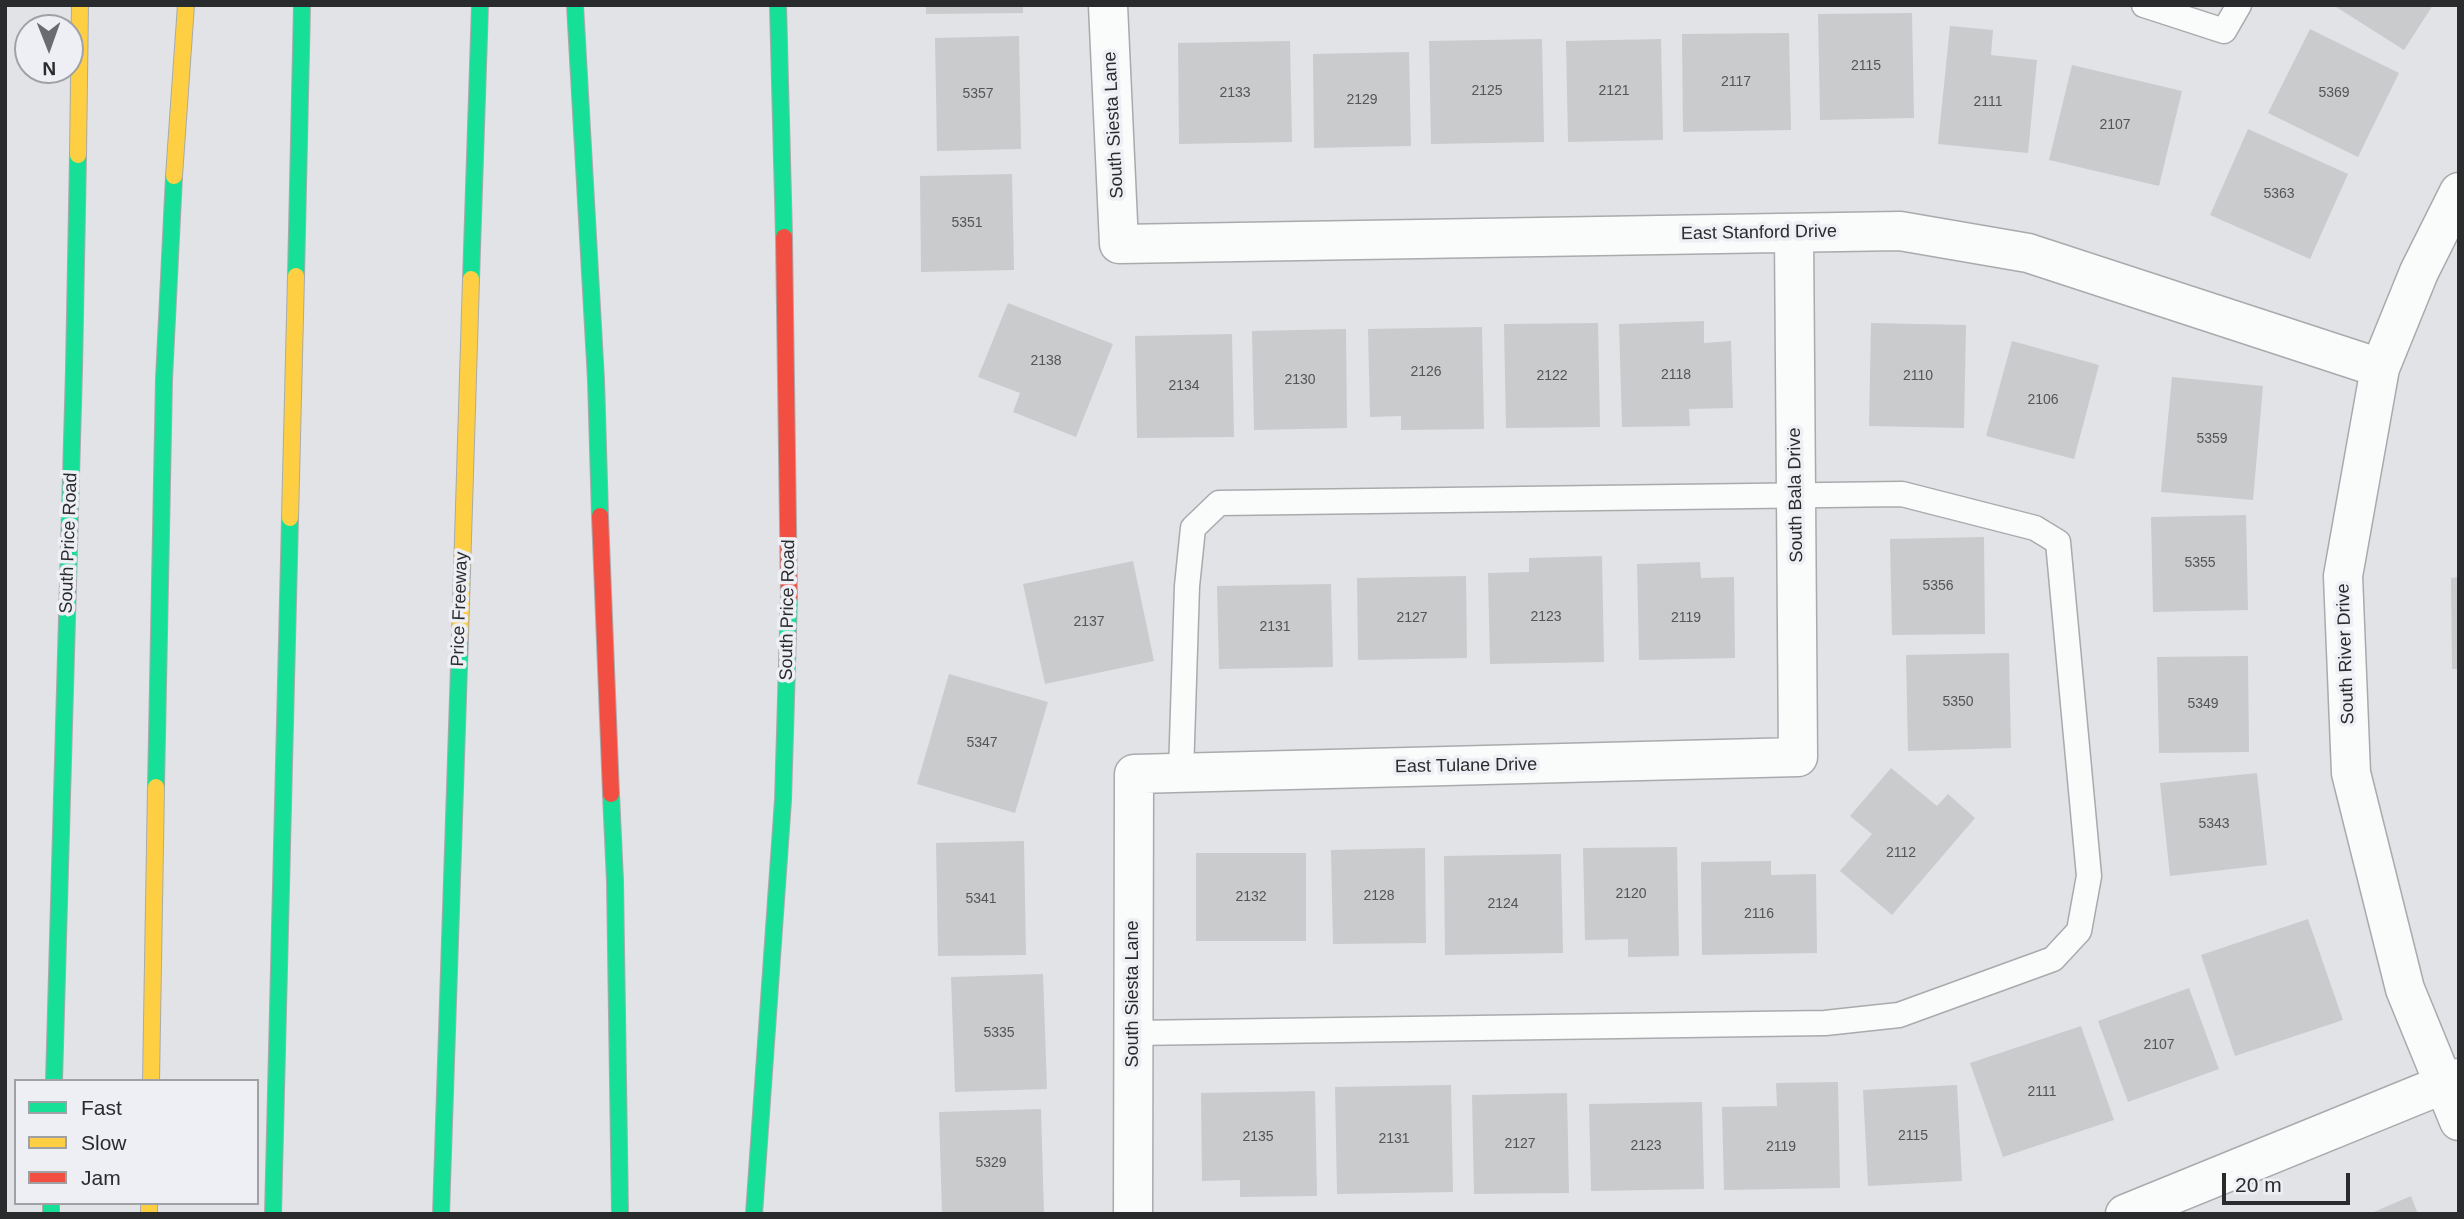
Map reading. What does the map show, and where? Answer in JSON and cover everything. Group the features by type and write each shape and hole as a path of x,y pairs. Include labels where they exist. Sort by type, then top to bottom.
{"main road":[{"name":"South Price Road","path":"54,1079 74,355 80,5"},
{"path":"151,1079 164,379 174,169 186,5"},
{"path":"273,1214 302,5"},
{"name":"Price Freeway","path":"441,1214 480,5"},
{"path":"575,5 596,380 605,680 615,881 620,1214"},
{"name":"South Price Road","path":"754,1214 780,854 788,665 790,501 778,5"}],"street":[{"name":"South Siesta Lane","path":"1108,5 1119,244"},
{"name":"South River Drive","path":"2459,191 2419,272 2380,368 2343,576 2351,773 2405,989 2451,1081 2459,1121"},
{"name":"East Stanford Drive","path":"1119,244 1900,231 2028,253 2380,368"},
{"name":"South Bala Drive","path":"1794,233 1798,757"},
{"name":"East Tulane Drive","path":"1134,774 1798,757"},
{"name":"South Siesta Lane","path":"1133,1214 1134,774"},
{"path":"2125,1214 2451,1081"}],"lane":[{"path":"2144,5 2224,31 2239,5"},
{"path":"1133,1033 1825,1023 1899,1015 2053,959 2079,931 2090,876 2058,542 2035,528 1902,494 1219,503 1193,528 1187,586 1181,773"}],"building":[{"path":"926,5 1023,5 1023,13 926,14"},
{"path":"2333,5 2433,5 2404,50"},
{"path":"1912,13 1914,118 1820,120 1818,14"},
{"path":"1950,26 1993,30 1991,55 2037,60 2028,153 1938,144"},
{"path":"2310,29 2399,73 2358,157 2268,113"},
{"path":"1789,33 1791,130 1683,132 1682,34"},
{"path":"1019,36 1021,149 937,151 935,38"},
{"path":"1542,39 1544,142 1431,144 1429,41"},
{"path":"1661,39 1663,140 1568,142 1566,41"},
{"path":"1290,41 1292,142 1179,144 1178,43"},
{"path":"1409,52 1411,146 1314,148 1313,54"},
{"path":"2072,65 2182,91 2159,186 2049,160"},
{"path":"2248,129 2348,174 2310,259 2210,215"},
{"path":"1012,174 1014,270 921,272 920,176"},
{"path":"1008,303 1113,344 1076,437 1013,412 1020,393 978,377"},
{"path":"1704,321 1704,343 1731,341 1733,408 1689,409 1690,426 1622,427 1619,324"},
{"path":"1598,323 1600,427 1506,428 1504,324"},
{"path":"1871,323 1966,325 1964,428 1869,426"},
{"path":"1482,327 1484,429 1401,430 1401,416 1370,417 1368,329"},
{"path":"1346,329 1347,428 1254,430 1252,331"},
{"path":"1232,334 1234,437 1137,438 1135,336"},
{"path":"2012,341 2099,365 2074,459 1986,436"},
{"path":"2172,377 2263,386 2253,500 2161,492"},
{"path":"2246,515 2248,610 2153,612 2151,517"},
{"path":"1984,537 1985,634 1892,635 1890,539"},
{"path":"1602,556 1604,662 1490,664 1488,573 1529,572 1529,558"},
{"path":"1133,561 1154,661 1045,684 1023,584"},
{"path":"1700,562 1701,578 1734,577 1735,658 1639,660 1637,564"},
{"path":"1466,576 1467,658 1358,660 1357,578"},
{"path":"2459,577 2459,669 2452,669 2451,578"},
{"path":"1331,584 1333,667 1219,669 1217,586"},
{"path":"2009,653 2011,748 1908,751 1906,655"},
{"path":"2248,656 2249,752 2159,753 2157,657"},
{"path":"949,674 1048,702 1015,813 917,784"},
{"path":"1891,768 1937,806 1948,794 1975,818 1892,915 1840,871 1872,834 1850,816"},
{"path":"2257,773 2267,865 2170,876 2160,783"},
{"path":"1024,841 1026,955 938,956 936,843"},
{"path":"1677,847 1679,956 1628,957 1628,939 1585,940 1583,848"},
{"path":"1425,848 1426,943 1333,944 1331,850"},
{"path":"1196,853 1306,853 1306,941 1196,941"},
{"path":"1561,854 1563,953 1445,955 1444,856"},
{"path":"1771,861 1771,875 1816,874 1817,953 1702,955 1701,862"},
{"path":"2308,919 2343,1020 2235,1056 2201,955"},
{"path":"1043,974 1047,1089 955,1092 951,977"},
{"path":"2189,988 2219,1069 2128,1102 2098,1021"},
{"path":"2081,1026 2114,1120 2003,1157 1970,1063"},
{"path":"1838,1082 1840,1188 1724,1190 1722,1107 1777,1106 1776,1083"},
{"path":"1451,1085 1453,1192 1337,1194 1335,1087"},
{"path":"1957,1085 1962,1181 1868,1186 1863,1090"},
{"path":"1315,1091 1317,1196 1240,1197 1240,1180 1202,1181 1201,1093"},
{"path":"1567,1093 1569,1193 1474,1194 1472,1095"},
{"path":"1702,1102 1704,1189 1591,1191 1589,1104"},
{"path":"1041,1109 1044,1214 942,1214 939,1112"},
{"path":"2411,1196 2418,1214 2369,1214"}],"traffic: fast":[{"path":"296,276 302,5"},
{"path":"471,279 480,5"},
{"path":"575,5 596,380 600,516"},
{"path":"778,5 784,237"},
{"path":"54,1079 78,155"},
{"path":"156,787 164,379 174,176"},
{"path":"273,1214 290,518"},
{"path":"754,1214 783,800 789,597"},
{"path":"441,1214 460,636"},
{"path":"611,794 615,881 620,1214"},
{"path":"51,1205 51,1214"}],"traffic: slow":[{"path":"78,155 80,5"},
{"path":"174,176 186,5"},
{"path":"290,518 296,276"},
{"path":"460,636 471,279"},
{"path":"151,1079 156,787"},
{"path":"149,1205 149,1214"}],"traffic: jam":[{"path":"784,237 789,597"},
{"path":"600,516 611,794"}]}
